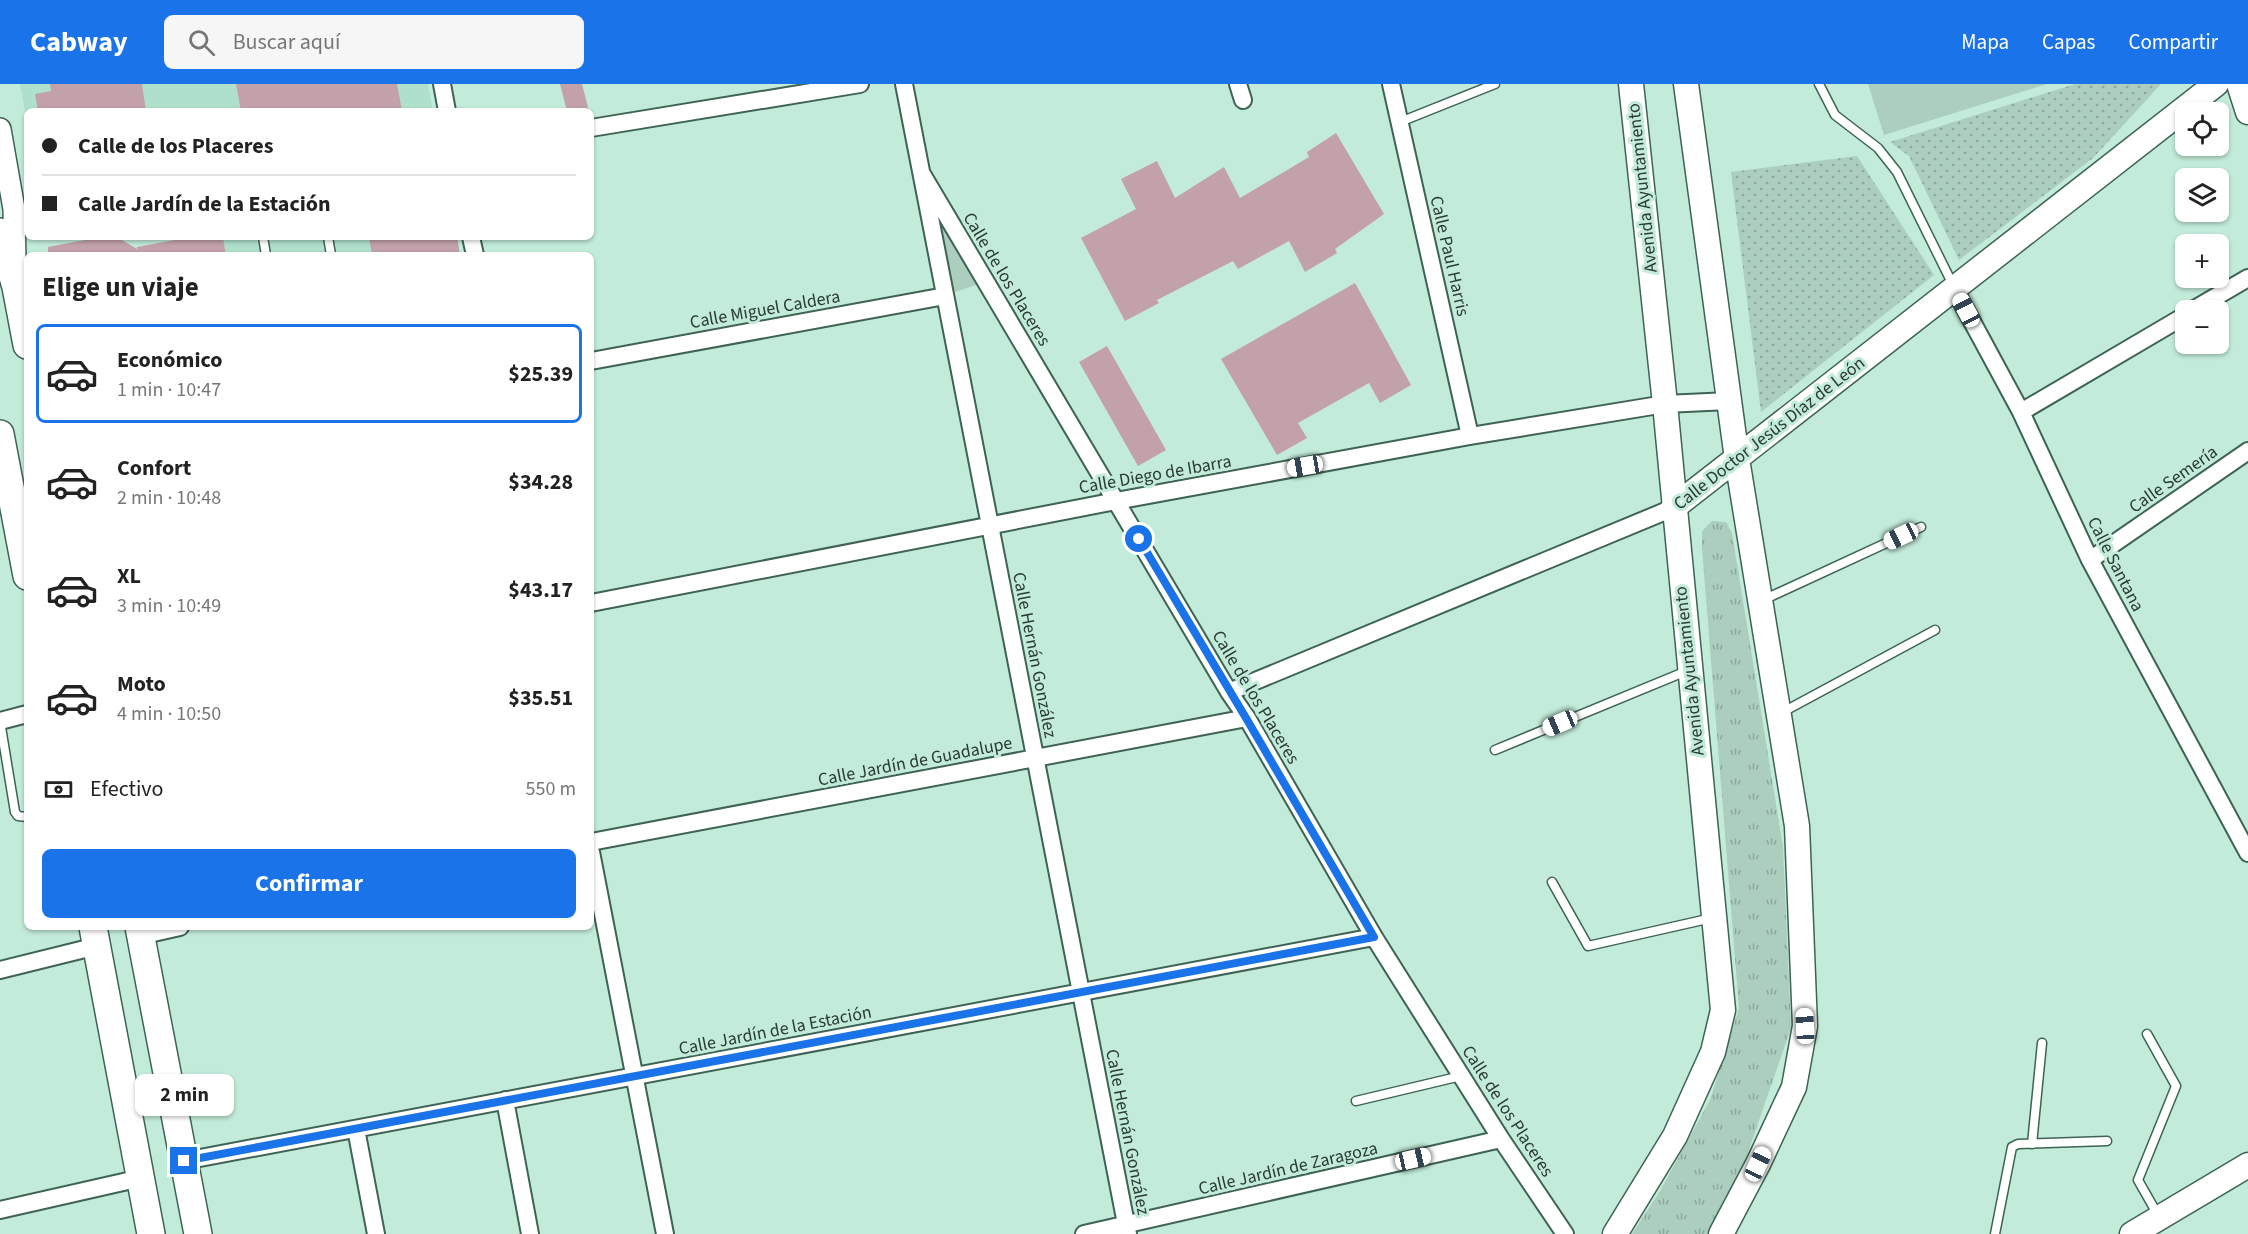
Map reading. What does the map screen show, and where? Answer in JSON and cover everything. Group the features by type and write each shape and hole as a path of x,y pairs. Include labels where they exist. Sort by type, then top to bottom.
{"main road":[{"name":"Avenida Ayuntamiento","path":"1615,1234 1675,1136 1713,1052 1723,1010 1673,508 1665,404 1631,84"},
{"path":"1686,84 1737,459 1797,826 1805,1026 1794,1087 1758,1164 1721,1234"},
{"name":"Calle Doctor Jesús Díaz de León","path":"1673,508 2216,84"},
{"path":"2239,84 2248,111"},
{"path":"0,232 16,287 24,329"},
{"path":"0,434 5,489 24,564"},
{"path":"139,931 198,1234"},
{"path":"95,936 152,1234"},
{"path":"2132,1234 2154,1208 2248,1165"}],"street":[{"path":"442,84 446,108"},
{"path":"594,128 861,84"},
{"name":"Calle Hernán González","path":"904,84 1127,1229"},
{"path":"1238,84 1244,100"},
{"name":"Calle Paul Harris","path":"1391,84 1470,436"},
{"path":"0,129 14,209 16,287"},
{"name":"Calle de los Placeres","path":"922,174 1374,937 1501,1139 1565,1234"},
{"path":"2210,300 2248,278"},
{"name":"Calle Santana","path":"1955,290 2021,412 2090,560 2248,853"},
{"name":"Calle Miguel Caldera","path":"594,360 945,296"},
{"path":"2021,412 2175,321"},
{"name":"Calle Diego de Ibarra","path":"594,602 1116,501 1470,436 1665,404 1729,401"},
{"name":"Calle Semería","path":"2090,560 2248,451"},
{"name":"Calle Doctor Jesús Díaz de León","path":"1229,692 1673,508"},
{"path":"0,721 24,715"},
{"name":"Calle Jardín de Guadalupe","path":"594,841 1246,718"},
{"path":"594,868 665,1234"},
{"path":"0,970 95,936"},
{"name":"Calle Jardín de la Estación","path":"184,1161 1374,937"},
{"path":"506,1101 530,1234"},
{"path":"356,1129 376,1234"},
{"name":"Calle Jardín de Zaragoza","path":"1084,1234 1127,1229 1501,1139"},
{"path":"0,1210 141,1178"}],"lane":[{"path":"1400,122 1495,84"},
{"path":"1820,84 1835,115 1878,148 1897,172 1955,290"},
{"path":"1760,602 1922,527"},
{"path":"1778,714 1935,630"},
{"path":"1495,750 1689,669"},
{"path":"0,721 15,812 18,816 24,817"},
{"path":"1552,882 1588,946 1714,917"},
{"path":"2147,1034 2176,1086 2138,1180 2154,1208"},
{"path":"2032,1144 2042,1043"},
{"path":"1356,1101 1461,1076"},
{"path":"1995,1234 2012,1147 2107,1141"}],"shaded area":[{"path":"20,84 428,84 432,108 24,108"},
{"path":"224,240 458,240 460,252 226,252"}],"green space":[{"path":"1868,84 2047,84 1884,135"},
{"path":"2075,84 2161,84 2093,158 1959,260 1909,156 1890,142"},
{"path":"1857,156 1934,275 1761,412 1731,172"},
{"path":"926,185 979,284 949,294"},
{"path":"1712,521 1726,522 1732,533 1783,847 1791,1028 1744,1164 1707,1234 1632,1234 1660,1191 1710,1100 1739,1008 1702,549 1702,531"}],"building":[{"path":"50,84 142,84 146,108 37,108 35,94 51,91"},
{"path":"236,84 397,84 401,108 240,108"},
{"path":"560,84 582,84 588,108 566,108"},
{"path":"1336,133 1384,214 1335,249 1337,253 1305,272 1289,241 1238,269 1233,261 1157,300 1159,303 1125,321 1081,238 1136,209 1121,179 1157,161 1175,198 1224,167 1240,198 1309,157 1307,152"},
{"path":"85,240 122,240 137,249 137,247 175,240 224,240 226,252 48,252 48,247"},
{"path":"370,240 458,240 460,252 372,252"},
{"path":"1355,283 1411,385 1380,403 1369,383 1298,423 1307,438 1277,455 1221,359"},
{"path":"1107,346 1166,450 1138,466 1079,362"}],"route":[{"path":"184,1161 1374,937 1139,539"}]}
